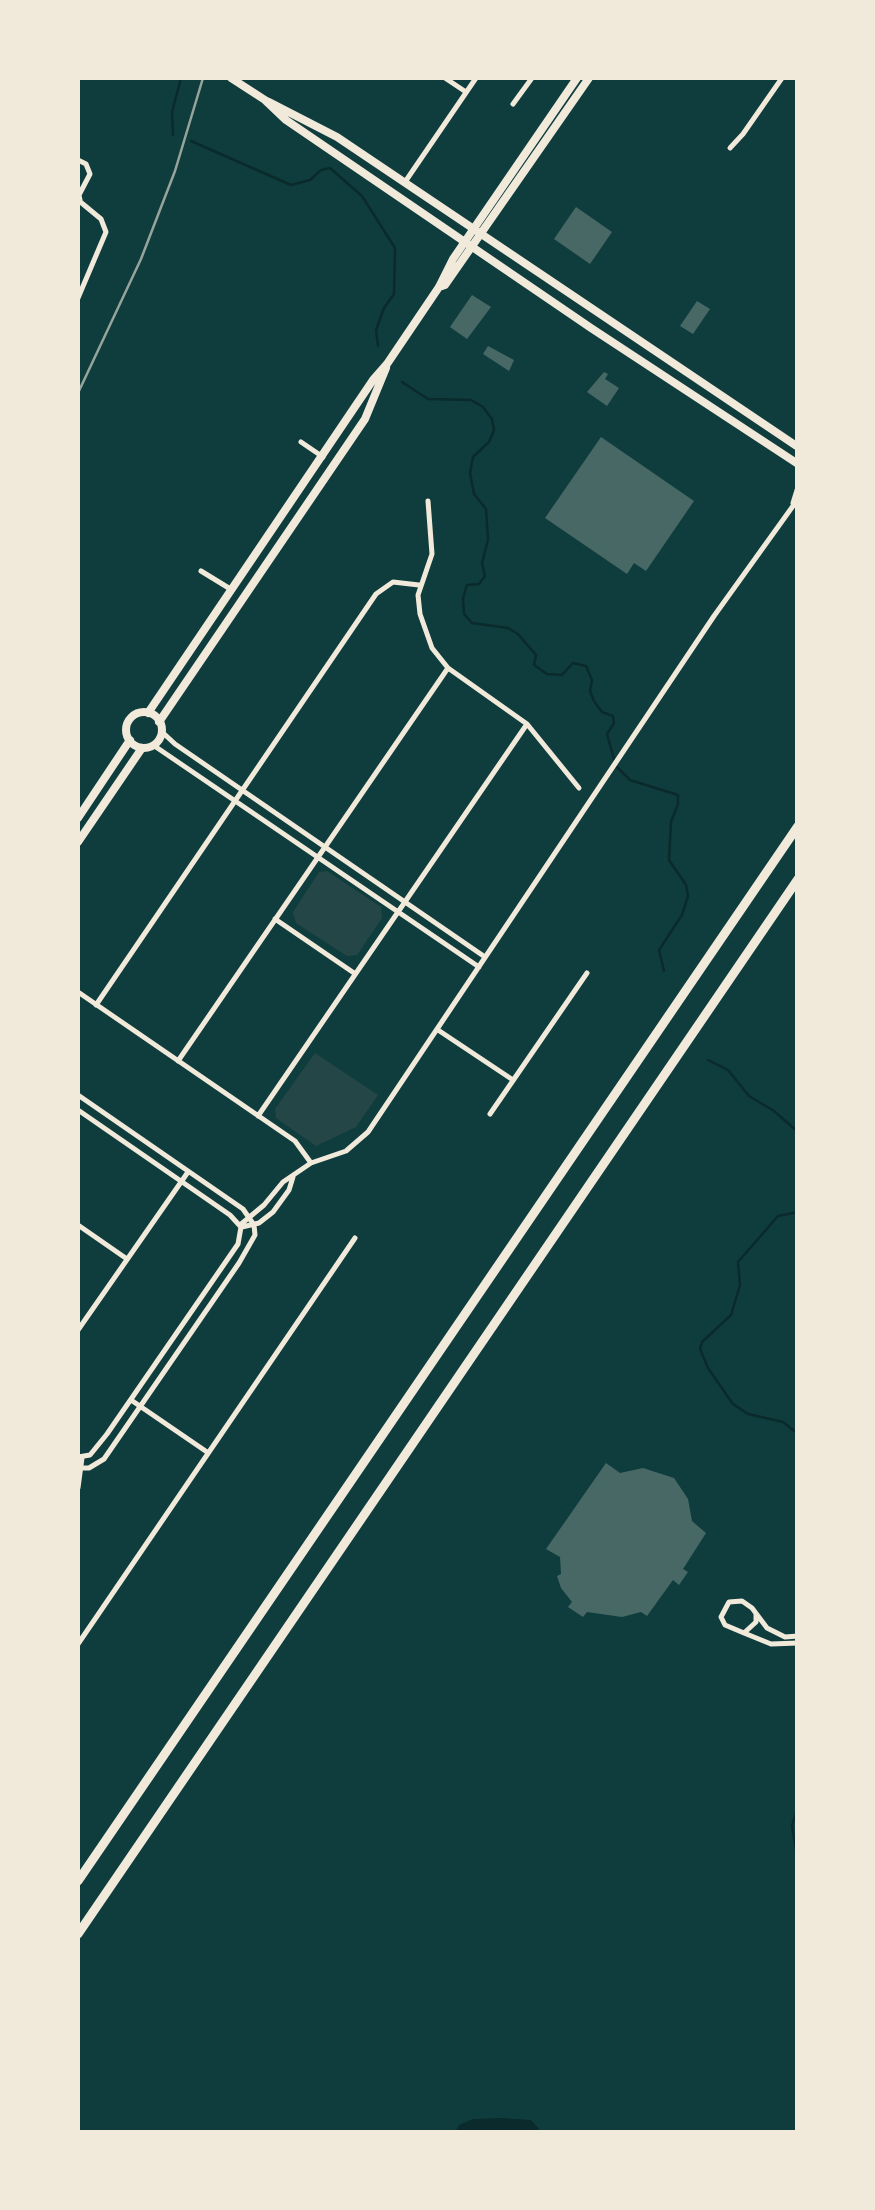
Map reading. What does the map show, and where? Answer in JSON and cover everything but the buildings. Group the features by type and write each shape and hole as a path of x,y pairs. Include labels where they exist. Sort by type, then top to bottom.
{"highway":[{"path":"78,1880 798,826"},
{"path":"78,1934 798,879"}],"main road":[{"path":"230,78 309,120 405,182 798,446"},
{"path":"477,231 578,78"},
{"path":"148,713 438,287 445,285 468,243 589,78"},
{"path":"265,100 286,120 798,464"},
{"path":"78,842 142,748 153,745 174,700 369,411 387,364"},
{"path":"357,405 369,411"},
{"path":"332,444 343,451"},
{"path":"298,493 310,500"},
{"path":"271,533 282,540"},
{"path":"162,693 174,700"},
{"path":"142,748 130,740 126,729 130,719 148,713 160,727"},
{"path":"78,818 130,740"}],"street":[{"path":"445,78 466,92"},
{"path":"405,182 476,78"},
{"path":"513,104 532,78"},
{"path":"730,148 782,78"},
{"path":"78,160 86,164 90,174 79,202 101,219 106,232 78,298"},
{"path":"300,442 323,457"},
{"path":"78,1488 80,1458 90,1455 131,1400 238,1244 240,1226 280,1184 310,1163 346,1151 362,1140 795,501 798,487"},
{"path":"428,501 432,554 418,604 428,638 448,668 528,724 579,788"},
{"path":"201,570 232,590"},
{"path":"96,1004 376,594 393,582 420,586"},
{"path":"178,1061 448,668"},
{"path":"258,1116 528,724"},
{"path":"160,727 198,760 485,957"},
{"path":"153,745 478,966"},
{"path":"191,770 198,760"},
{"path":"276,828 282,817"},
{"path":"357,883 364,873"},
{"path":"276,919 354,973"},
{"path":"490,1114 587,973"},
{"path":"78,992 295,1141 310,1163"},
{"path":"438,1030 514,1080"},
{"path":"78,1095 243,1208 254,1225 252,1244 117,1441 100,1462 79,1469"},
{"path":"78,1110 240,1226 254,1225 273,1212 289,1190 293,1176"},
{"path":"104,1128 110,1118"},
{"path":"140,1153 146,1143"},
{"path":"78,1330 188,1172"},
{"path":"78,1225 127,1259"},
{"path":"78,1644 355,1238"},
{"path":"229,1256 239,1264"},
{"path":"206,1290 216,1298"},
{"path":"180,1328 190,1336"},
{"path":"156,1363 166,1370"},
{"path":"131,1400 208,1452"},
{"path":"107,1434 117,1441"},
{"path":"733,1601 742,1601 775,1634 798,1639 771,1644 744,1633 723,1622 724,1608 733,1601"},
{"path":"744,1633 754,1625 756,1614"}],"shaded area":[{"path":"327,871 381,907 382,918 357,955 347,956 296,923 293,912 319,872"},
{"path":"315,1053 378,1095 356,1127 316,1146 276,1118 275,1109"},
{"path":"473,2119 531,2120 539,2129 455,2132 459,2125"}],"waterway":[{"path":"173,135 172,112 181,78"},
{"path":"191,141 291,185 310,180 330,168 362,196 395,248 394,294 376,330 378,346"},
{"path":"402,382 428,399 471,400 492,419 494,430 489,442 473,457 470,473 474,494 486,509 488,540 482,563 485,576 479,584 467,585 464,614 472,623 508,628 518,634 536,655 534,665 547,674 562,675 573,663 586,666 594,701 602,712 613,716 614,723 607,734 614,759"},
{"path":"617,767 630,780 678,795 671,822 669,860 686,885 688,896 682,915 659,950 664,971"},
{"path":"708,1060 728,1070 749,1096 798,1132"},
{"path":"798,1212 778,1216 738,1262 740,1285 731,1315 702,1342 700,1349 733,1404 748,1414 783,1422 798,1434"},
{"path":"798,1806 792,1826 798,1862"}],"railway":[{"path":"78,393 141,259 175,171 203,78"}]}
